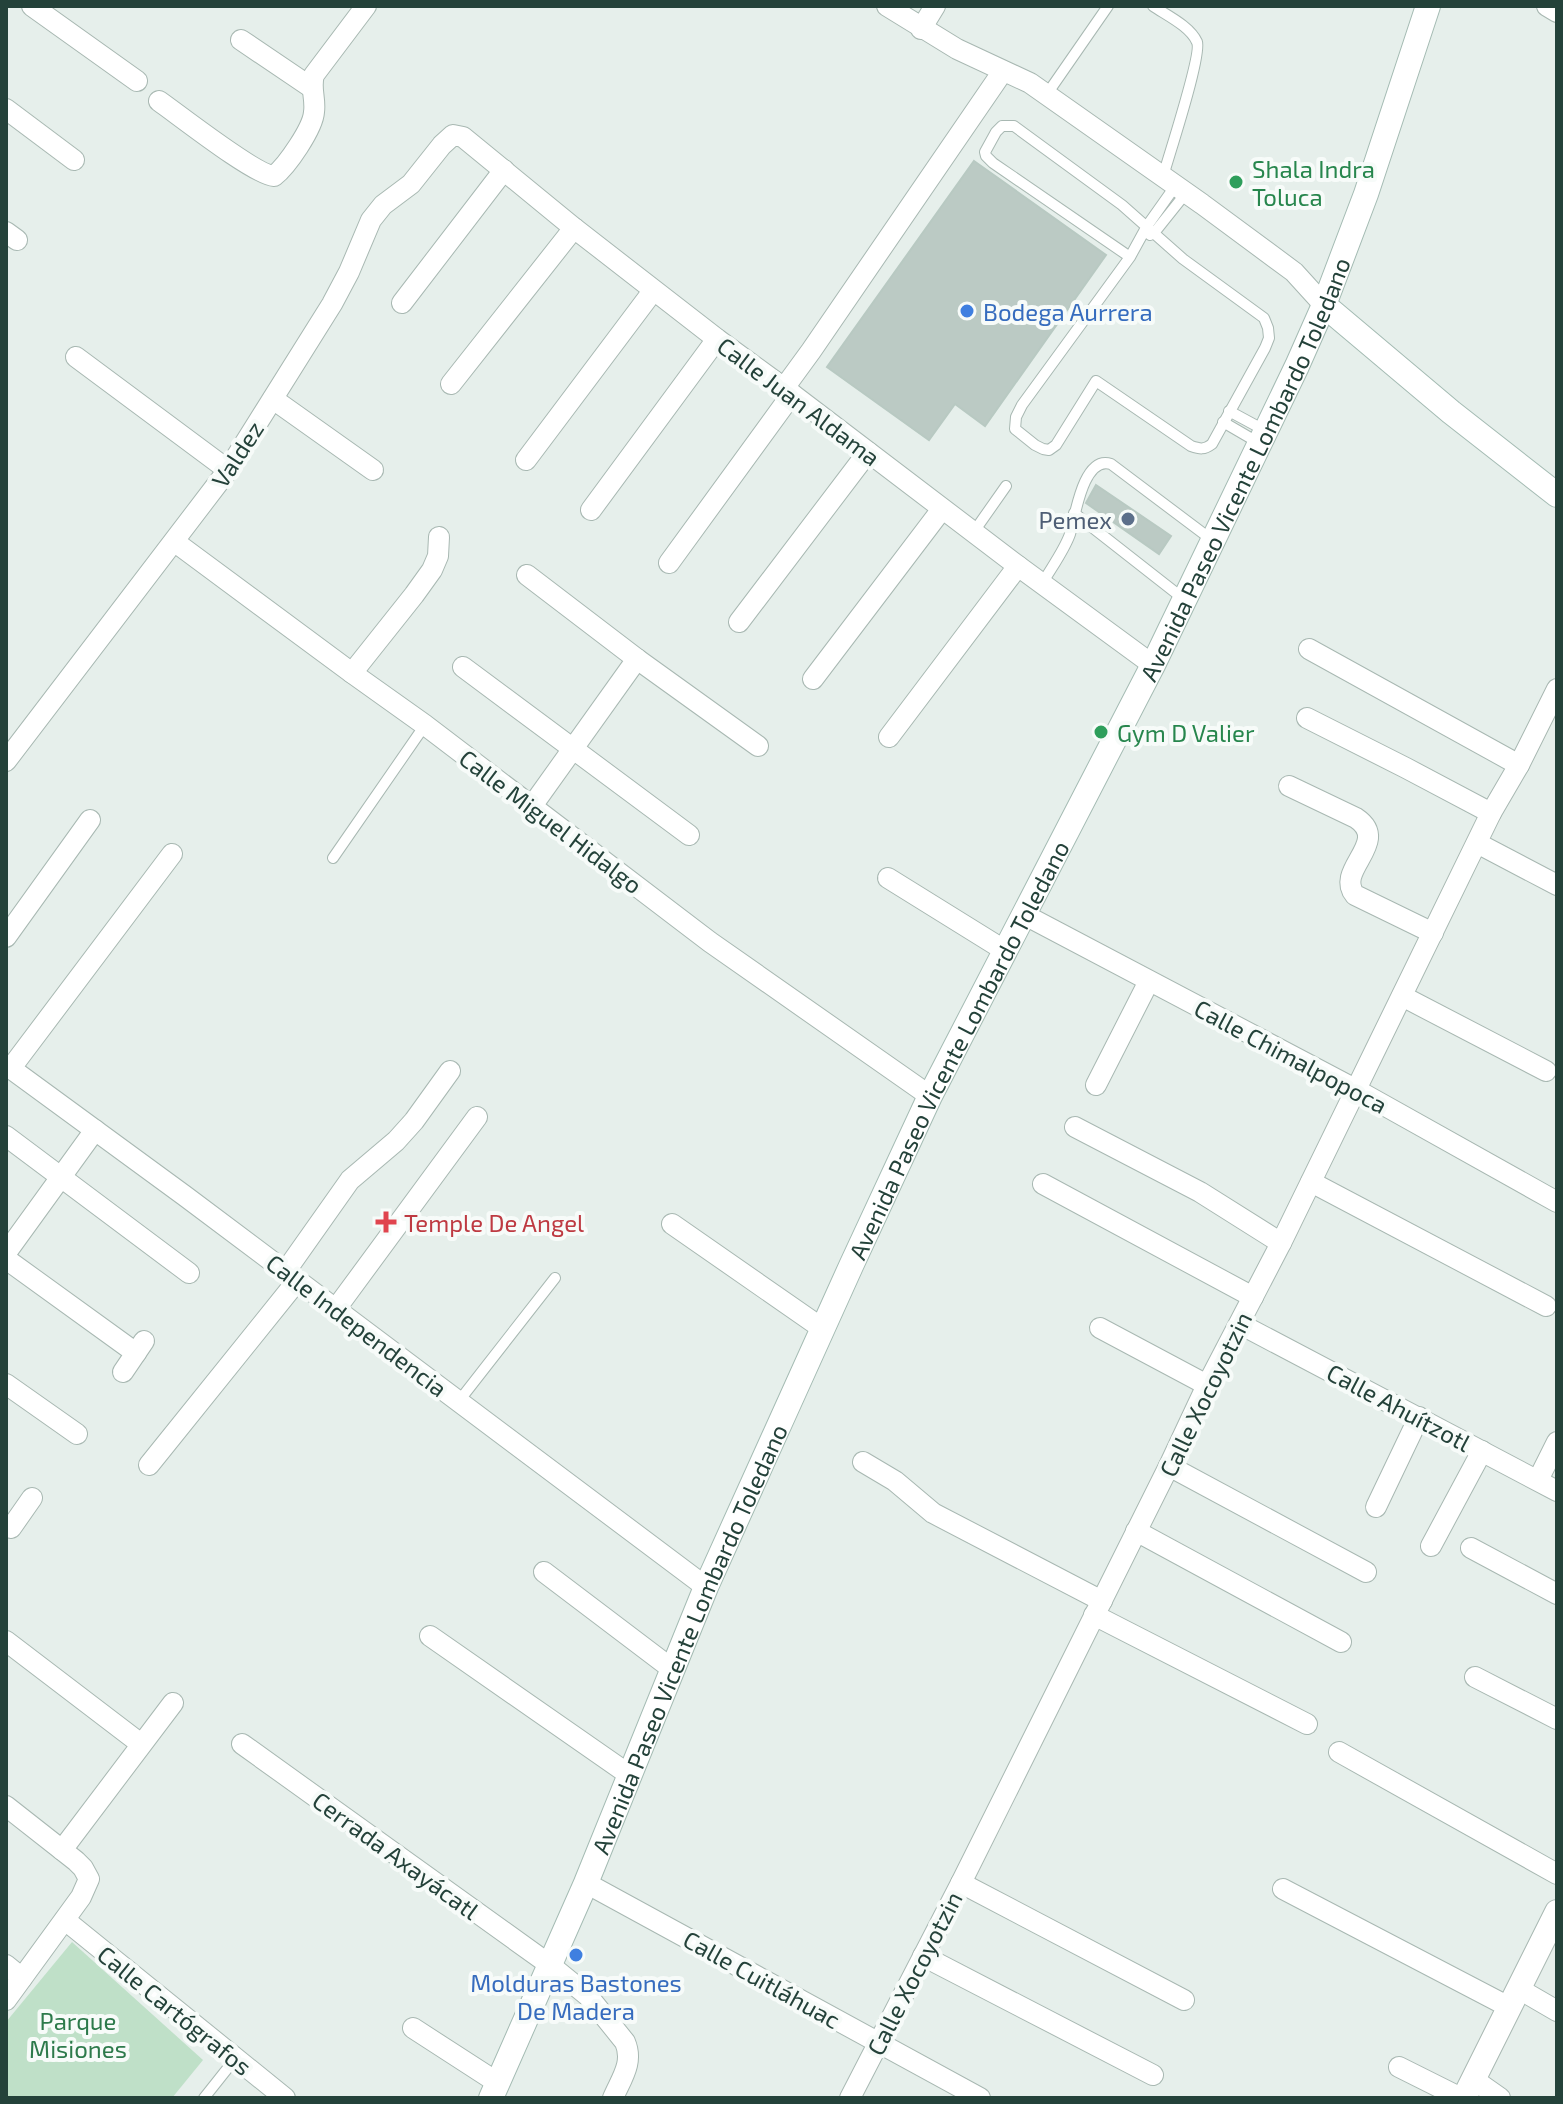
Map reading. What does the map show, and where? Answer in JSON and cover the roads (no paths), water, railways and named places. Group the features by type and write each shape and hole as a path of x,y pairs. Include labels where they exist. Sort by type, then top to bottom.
{"main road":[{"name":"Avenida Paseo Vicente Lombardo Toledano","path":"495,2090 631,1776 706,1587 930,1096 1153,665 1324,305 1366,194 1428,6"},
{"path":"1324,305 1451,412 1557,495"},
{"path":"1466,2092 1557,1912"}],"street":[{"path":"32,6 137,81"},
{"path":"159,101 265,174 278,174 312,122 314,75 366,6"},
{"path":"887,6 921,29 978,60 1020,77 1047,94 1294,272 1324,305"},
{"path":"921,29 935,6"},
{"path":"1547,6 1557,12"},
{"path":"241,40 312,88"},
{"path":"669,563 1003,71"},
{"path":"6,109 74,160"},
{"name":"Calle Juan Aldama","path":"449,137 463,137 653,291 1153,665"},
{"name":"Valdez","path":"6,761 228,470 332,304 371,220 383,205 411,184 449,137"},
{"path":"402,303 504,170"},
{"path":"451,384 574,228"},
{"path":"526,460 653,291"},
{"path":"591,510 717,339"},
{"path":"76,357 228,470"},
{"path":"273,399 373,470"},
{"path":"739,622 868,452"},
{"path":"813,679 942,509"},
{"path":"352,673 432,570 438,556 439,537"},
{"name":"Calle Miguel Hidalgo","path":"175,542 425,725 710,942 930,1096"},
{"path":"889,737 1018,566"},
{"path":"527,575 758,746"},
{"path":"1309,649 1519,765"},
{"path":"532,806 637,659"},
{"path":"463,667 689,835"},
{"name":"Calle Xocoyotzin","path":"850,2098 1281,1243 1491,813 1557,689"},
{"path":"1307,718 1491,813"},
{"path":"1289,786 1366,825 1369,833 1367,843 1350,880 1350,888 1355,895 1433,933"},
{"path":"6,937 90,820"},
{"path":"1477,843 1557,885"},
{"path":"8,1066 172,854"},
{"path":"888,878 1004,950"},
{"name":"Calle Chimalpopoca","path":"1023,914 1355,1089 1557,1202"},
{"path":"1096,1085 1149,981"},
{"path":"1402,996 1546,1071"},
{"name":"Calle Independencia","path":"8,1066 706,1587"},
{"path":"149,1465 291,1276 350,1180 396,1141 450,1071"},
{"path":"335,1310 477,1117"},
{"path":"1075,1127 1200,1192 1281,1243"},
{"path":"95,1130 6,1256 140,1347 123,1372"},
{"path":"6,1136 189,1273"},
{"path":"1311,1182 1546,1306"},
{"path":"1043,1184 1253,1297"},
{"path":"672,1224 823,1329"},
{"name":"Calle Ahuítzotl","path":"1240,1324 1557,1491"},
{"path":"1100,1328 1207,1385"},
{"path":"6,1384 77,1433"},
{"path":"1376,1507 1419,1417"},
{"path":"1538,1480 1557,1442"},
{"path":"1431,1546 1482,1451"},
{"path":"863,1462 895,1481 933,1513 1307,1724"},
{"path":"1169,1466 1366,1572"},
{"path":"1136,1531 1341,1642"},
{"path":"1471,1548 1557,1594"},
{"path":"544,1572 672,1669"},
{"path":"430,1636 631,1776"},
{"path":"6,1641 141,1744"},
{"path":"1475,1677 1557,1719"},
{"path":"62,1850 173,1703"},
{"name":"Cerrada Axayácatl","path":"242,1744 550,1965 588,1996 625,2042 630,2058 613,2098"},
{"path":"1339,1752 1557,1874"},
{"path":"6,1806 83,1868 89,1879 86,1889 65,1920 14,1971 6,2000"},
{"name":"Calle Cuitláhuac","path":"586,1883 980,2098"},
{"path":"961,1883 1184,2000"},
{"path":"1283,1889 1514,1998 1557,2011"},
{"name":"Calle Cartógrafos","path":"65,1920 285,2098"},
{"path":"923,1956 1153,2075"},
{"path":"413,2028 495,2090"},
{"path":"1399,2067 1466,2092 1500,2098"}],"lane":[{"path":"1047,94 1108,6"},
{"path":"1130,257 993,163 986,156 986,148 996,132 1002,126 1014,126 1122,205 1150,230 1183,259 1264,318 1268,328 1269,338 1265,348 1207,448 1200,449 1174,435 1096,381 1056,445 1049,450 1043,449 1015,429 1022,405 1150,230 1175,185 1198,46 1192,35 1153,6"},
{"path":"1229,411 1263,437"},
{"path":"1223,422 1263,437"},
{"path":"1042,584 1065,544 1086,481 1098,464 1107,462 1214,541"},
{"path":"973,533 1006,486"},
{"path":"1074,513 1185,600"},
{"path":"333,858 425,725"},
{"path":"459,1401 555,1278"},
{"path":"204,2098 235,2059"}],"place":[{"name":"Shala Indra Toluca","path":"1236,182"},
{"name":"Bodega Aurrera","path":"967,311"},
{"name":"Pemex","path":"1128,519"},
{"name":"Gym D Valier","path":"1101,732"},
{"name":"Temple De Angel","path":"386,1222"},
{"name":"Molduras Bastones De Madera","path":"576,1955"}],"park label":[{"name":"Parque Misiones","path":"78,2034"}]}
